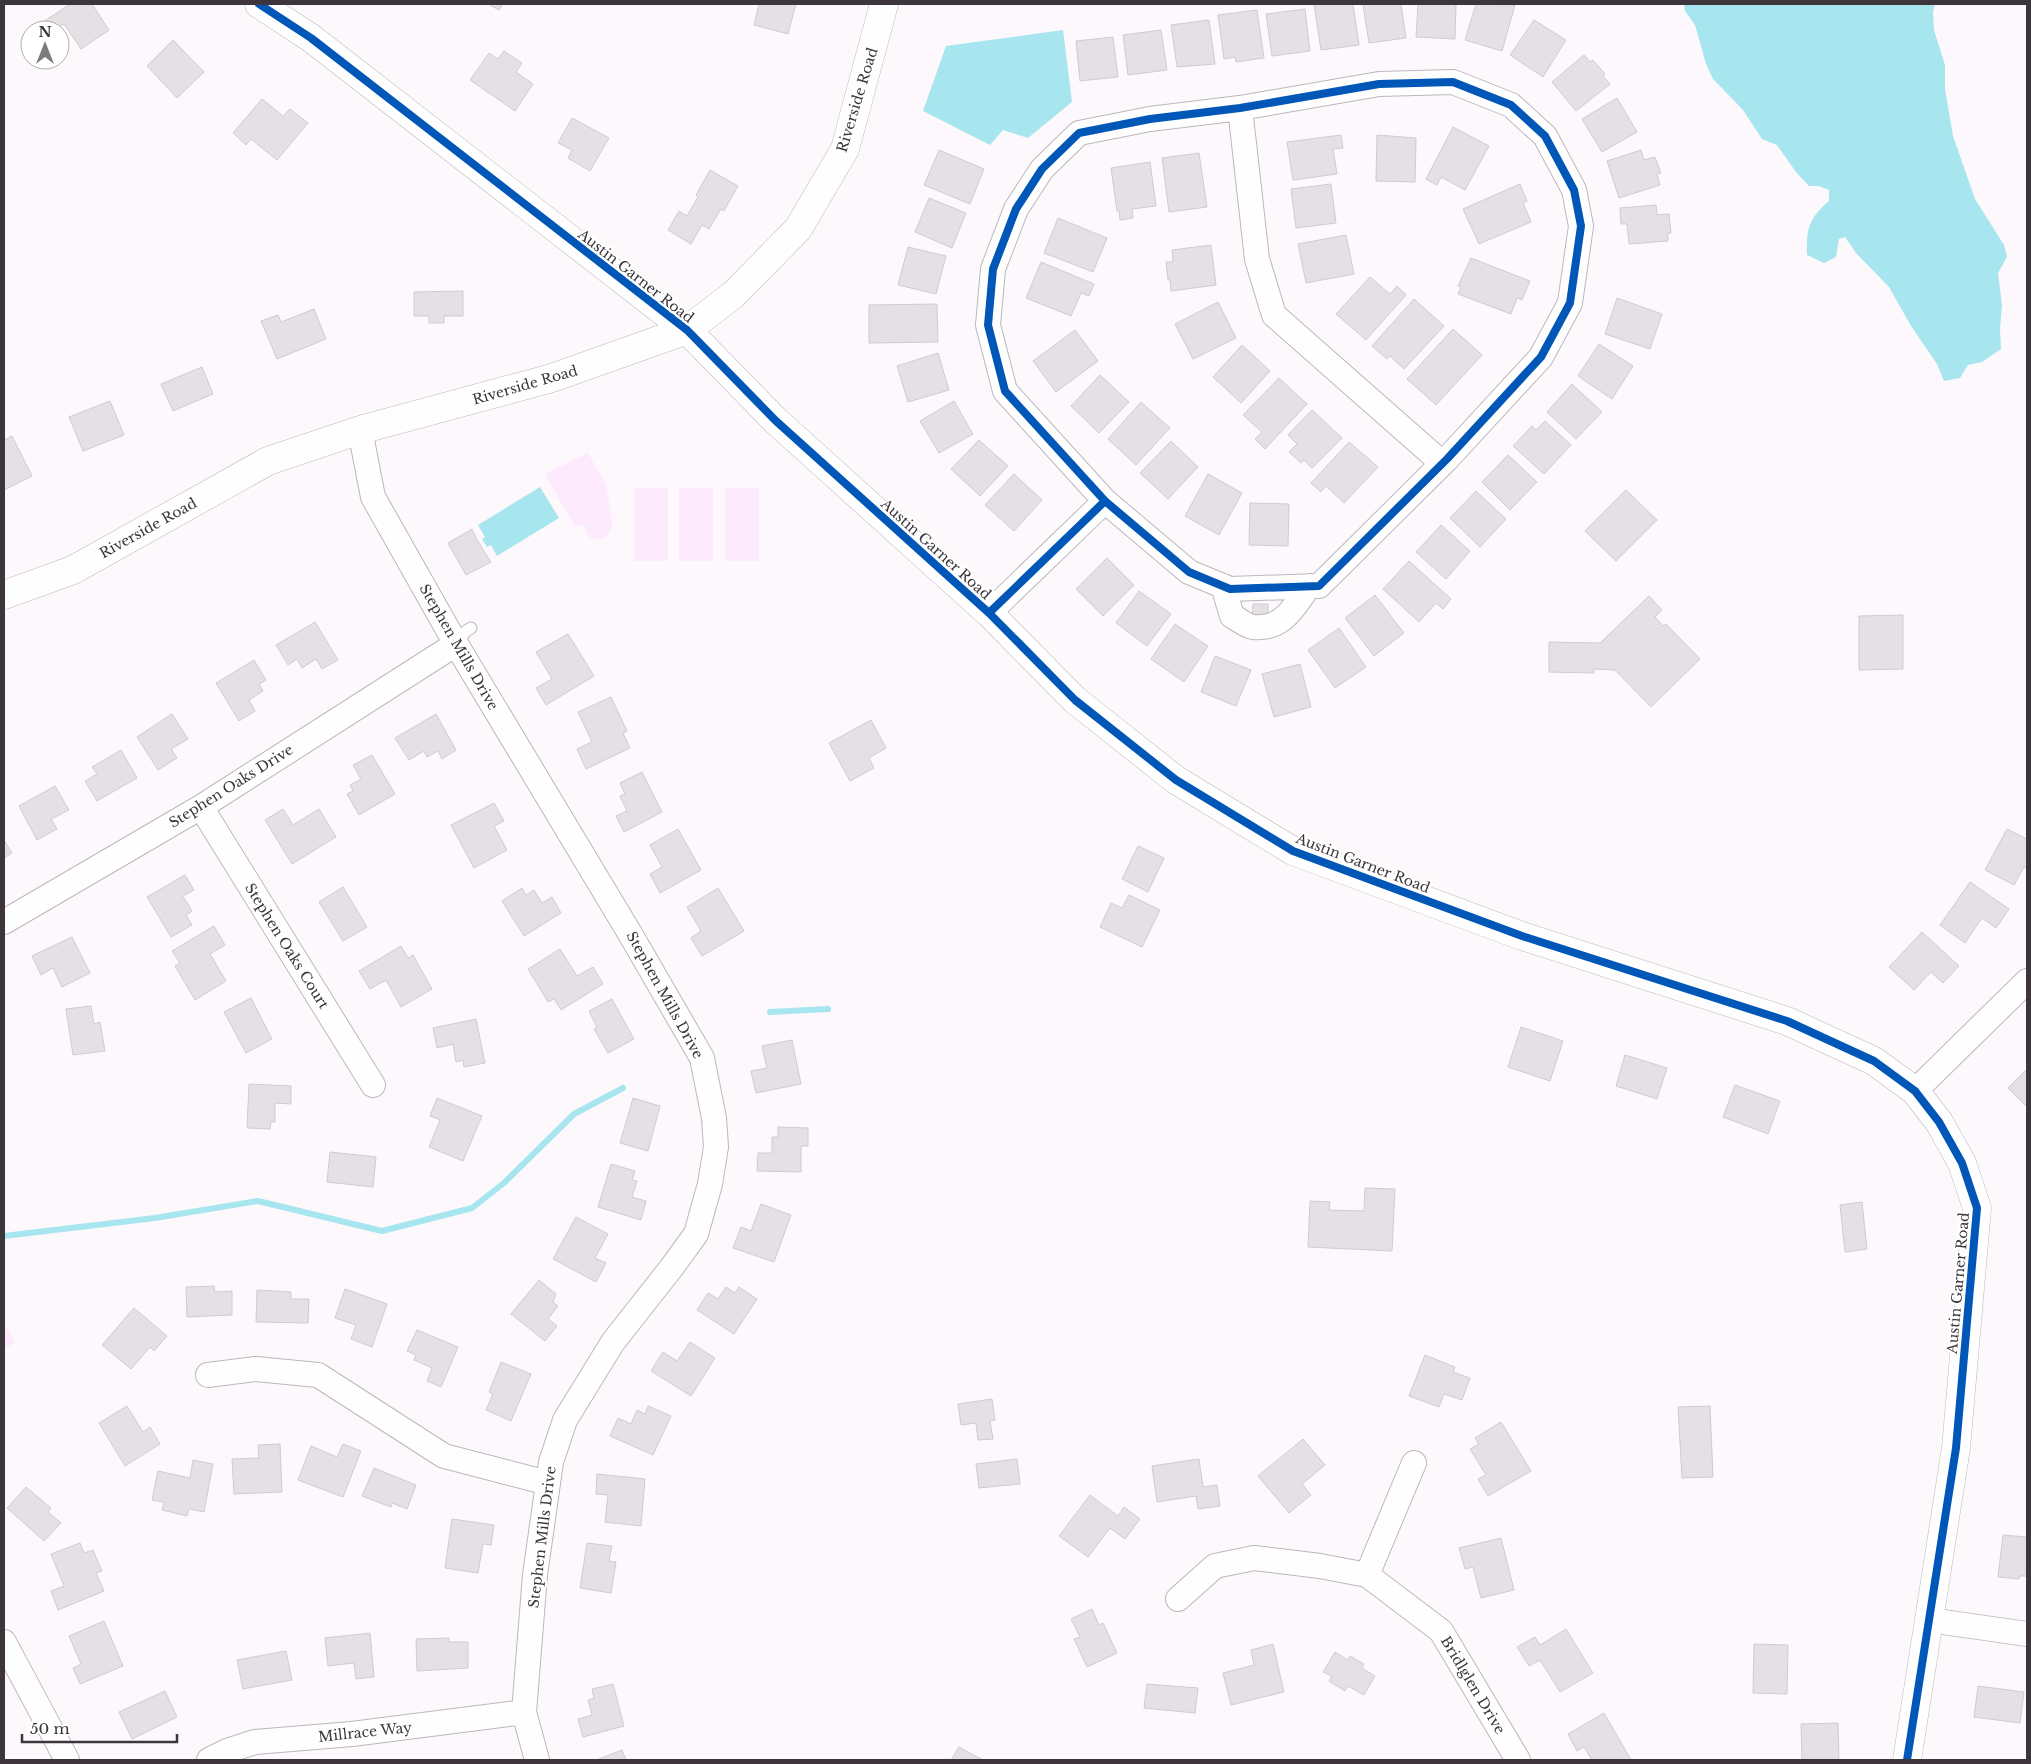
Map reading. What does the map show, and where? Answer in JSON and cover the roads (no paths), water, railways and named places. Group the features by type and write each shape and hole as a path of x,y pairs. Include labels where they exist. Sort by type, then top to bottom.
{"street":[{"name":"Austin Garner Road","path":"259,4 318,44 687,330 776,421 988,613 1075,700 1168,774 1293,851 1522,936 1787,1022 1874,1060 1915,1091 1939,1122 1962,1163 1978,1208 1956,1448 1907,1760"},
{"name":"Riverside Road","path":"4,595 72,570 268,460 360,430 552,378 687,330 734,295 798,228 845,149 884,4"},
{"path":"1453,82 1511,105 1545,136 1574,190 1581,226 1570,303 1540,357 1442,463 1318,586 1230,589 1189,572 1105,501 1005,391 988,325 993,269 1016,209 1042,169 1079,133 1150,118 1240,108 1379,84 1453,82"},
{"path":"1240,108 1257,259 1274,315 1442,463"},
{"name":"Stephen Mills Drive","path":"360,430 373,497 463,636 702,1058 714,1118 716,1147 710,1184 696,1234 613,1342 565,1420 551,1462 535,1575 524,1712 536,1760"},
{"path":"988,613 1105,501"},
{"path":"1223,586 1232,616 1252,627 1276,625 1292,610 1309,586"},
{"name":"Stephen Oaks Drive","path":"4,922 200,807 463,636"},
{"name":"Stephen Oaks Court","path":"200,807 373,1084"},
{"path":"1915,1091 2027,981"},
{"path":"208,1375 256,1369 318,1376 444,1456 548,1483"},
{"path":"1367,1575 1414,1463"},
{"name":"Bridlglen Drive","path":"1178,1599 1215,1566 1254,1558 1320,1566 1367,1575 1441,1632 1518,1760"},
{"path":"1929,1620 2027,1634"},
{"path":"4,1642 67,1760"},
{"name":"Millrace Way","path":"209,1760 227,1751 255,1742 352,1734 524,1712"}],"water":[{"path":"1684,4 1935,4 1933,12 1934,30 1945,65 1945,89 1953,136 1975,199 2004,245 2007,257 1998,273 2002,305 2001,349 1982,362 1968,365 1960,378 1944,381 1937,364 1911,326 1889,287 1856,253 1845,237 1839,239 1836,257 1824,263 1807,255 1807,238 1810,225 1817,213 1829,201 1829,190 1819,186 1809,186 1796,172 1777,145 1762,139 1743,110 1713,79 1706,64 1695,25 1685,11"},
{"path":"1063,30 1072,102 1028,138 1003,130 990,145 923,111 946,46"},
{"path":"540,487 559,518 497,556 491,545 487,547 482,539 485,537 478,525"}],"waterway":[{"path":"770,1012 828,1009"},
{"path":"4,1236 155,1218 258,1201 382,1231 472,1208 504,1183 574,1114 623,1088"}]}
